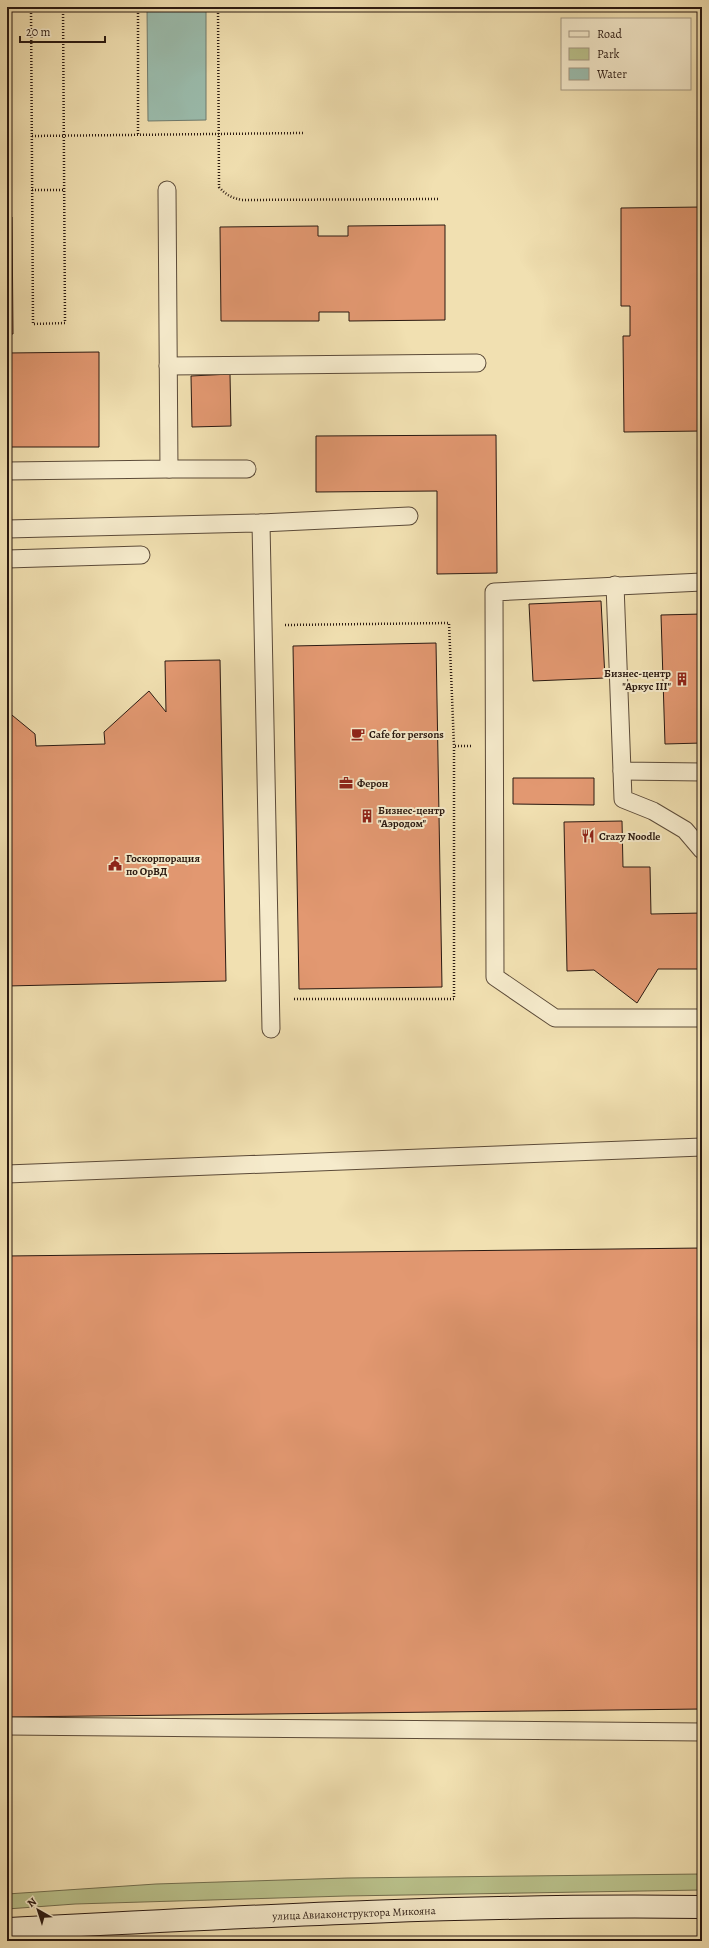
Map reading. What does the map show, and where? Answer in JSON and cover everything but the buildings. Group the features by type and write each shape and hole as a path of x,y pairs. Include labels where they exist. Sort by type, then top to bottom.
{"street":[{"name":"улица Авиаконструктора Микояна","path":"7,1929 278,1915 627,1906 702,1907"}],"lane":[{"path":"167,190 169,469"},
{"path":"168,366 477,363"},
{"path":"7,471 247,469"},
{"path":"7,529 261,523 409,516"},
{"path":"261,523 269,999 271,1029"},
{"path":"7,559 141,555"},
{"path":"702,582 494,592 495,977 555,1018 702,1018"},
{"path":"615,585 624,799 653,811 684,830 702,850"},
{"path":"622,771 702,772"},
{"path":"7,1174 702,1147"},
{"path":"7,1726 702,1732"}],"path":[{"path":"31,7 33,324 65,323 63,7"},
{"path":"138,7 138,134"},
{"path":"218,7 219,187 232,198 242,200 440,199"},
{"path":"32,136 304,133"},
{"path":"32,190 64,190"},
{"path":"262,625 450,623 454,746 454,999 269,999"},
{"path":"454,746 494,745"}],"green space":[{"path":"702,1874 702,1890 346,1896 75,1904 7,1909 7,1894 156,1884 347,1878"}],"water":[{"path":"147,7 206,7 206,120 148,121"}],"place":[{"name":"Бизнес-центр \"Аркус III\"","path":"682,679"},
{"name":"Cafe for persons","path":"358,734"},
{"name":"Ферон","path":"346,783"},
{"name":"Бизнес-центр \"Аэродом\"","path":"367,816"},
{"name":"Crazy Noodle","path":"588,836"},
{"name":"Госкорпорация по ОрВД","path":"115,864"}]}
